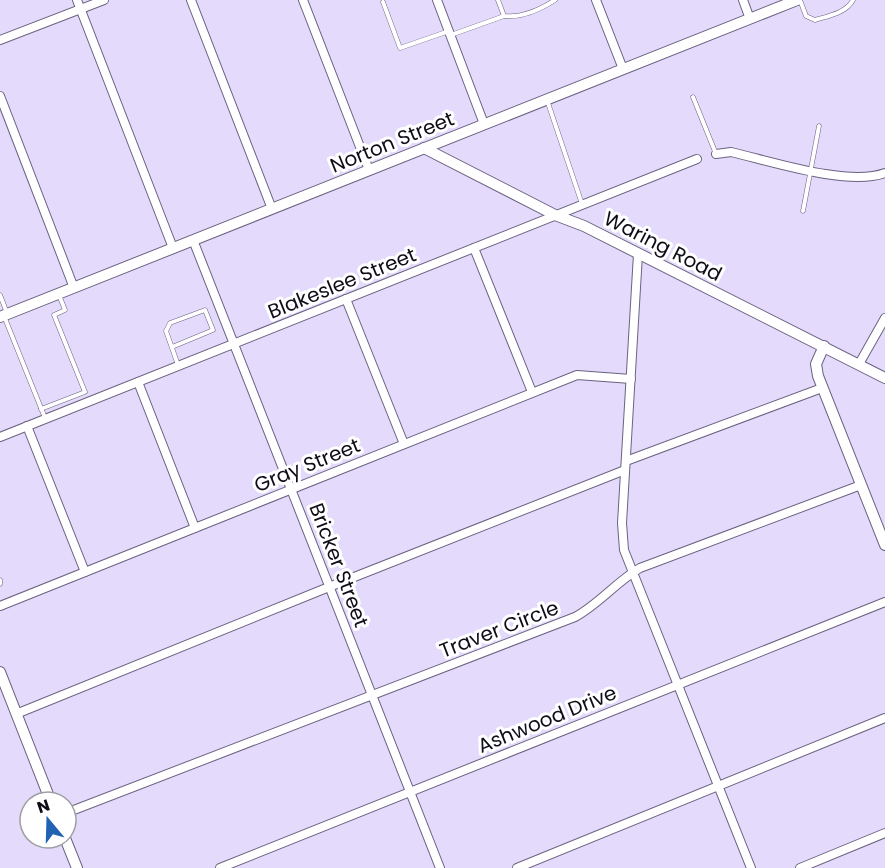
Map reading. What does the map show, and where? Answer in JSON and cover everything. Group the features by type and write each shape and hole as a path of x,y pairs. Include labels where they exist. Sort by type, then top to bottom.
{"main road":[{"name":"Norton Street","path":"4,316 799,0"},
{"name":"Waring Road","path":"424,148 885,378"},
{"path":"824,346 816,363 818,376 885,545"},
{"path":"0,672 46,790"},
{"path":"70,850 77,868"}],"street":[{"path":"77,0 172,248"},
{"path":"0,40 104,0"},
{"path":"191,0 272,209"},
{"path":"303,0 369,170"},
{"path":"438,0 484,124"},
{"path":"596,0 622,69"},
{"path":"743,0 750,19"},
{"path":"0,96 74,288"},
{"path":"716,154 731,152 845,177 873,177 885,172"},
{"name":"Blakeslee Street","path":"0,437 697,159"},
{"name":"Bricker Street","path":"193,240 440,868"},
{"path":"474,248 532,392"},
{"path":"638,254 622,537 624,550 751,868"},
{"path":"345,299 404,444"},
{"path":"859,364 885,318"},
{"name":"Gray Street","path":"1,603 85,572 577,375 631,379"},
{"path":"138,382 195,528"},
{"path":"16,714 626,465 822,388"},
{"path":"27,426 85,572"},
{"name":"Traver Circle","path":"78,808 575,617 598,602 633,573 648,565 861,486"},
{"name":"Ashwood Drive","path":"220,868 885,602"},
{"path":"517,868 885,718"},
{"path":"800,868 885,833"}],"lane":[{"path":"498,0 504,16"},
{"path":"383,2 400,48 504,16 524,15 555,0"},
{"path":"799,0 806,16 815,21 836,14 850,5 853,0"},
{"path":"693,97 716,154"},
{"path":"547,99 583,204"},
{"path":"803,211 819,126"},
{"path":"42,409 85,392 54,315 65,310 59,294"},
{"path":"0,295 4,316 46,419"},
{"path":"172,346 213,330 205,310 170,323 166,331 179,366"}]}
